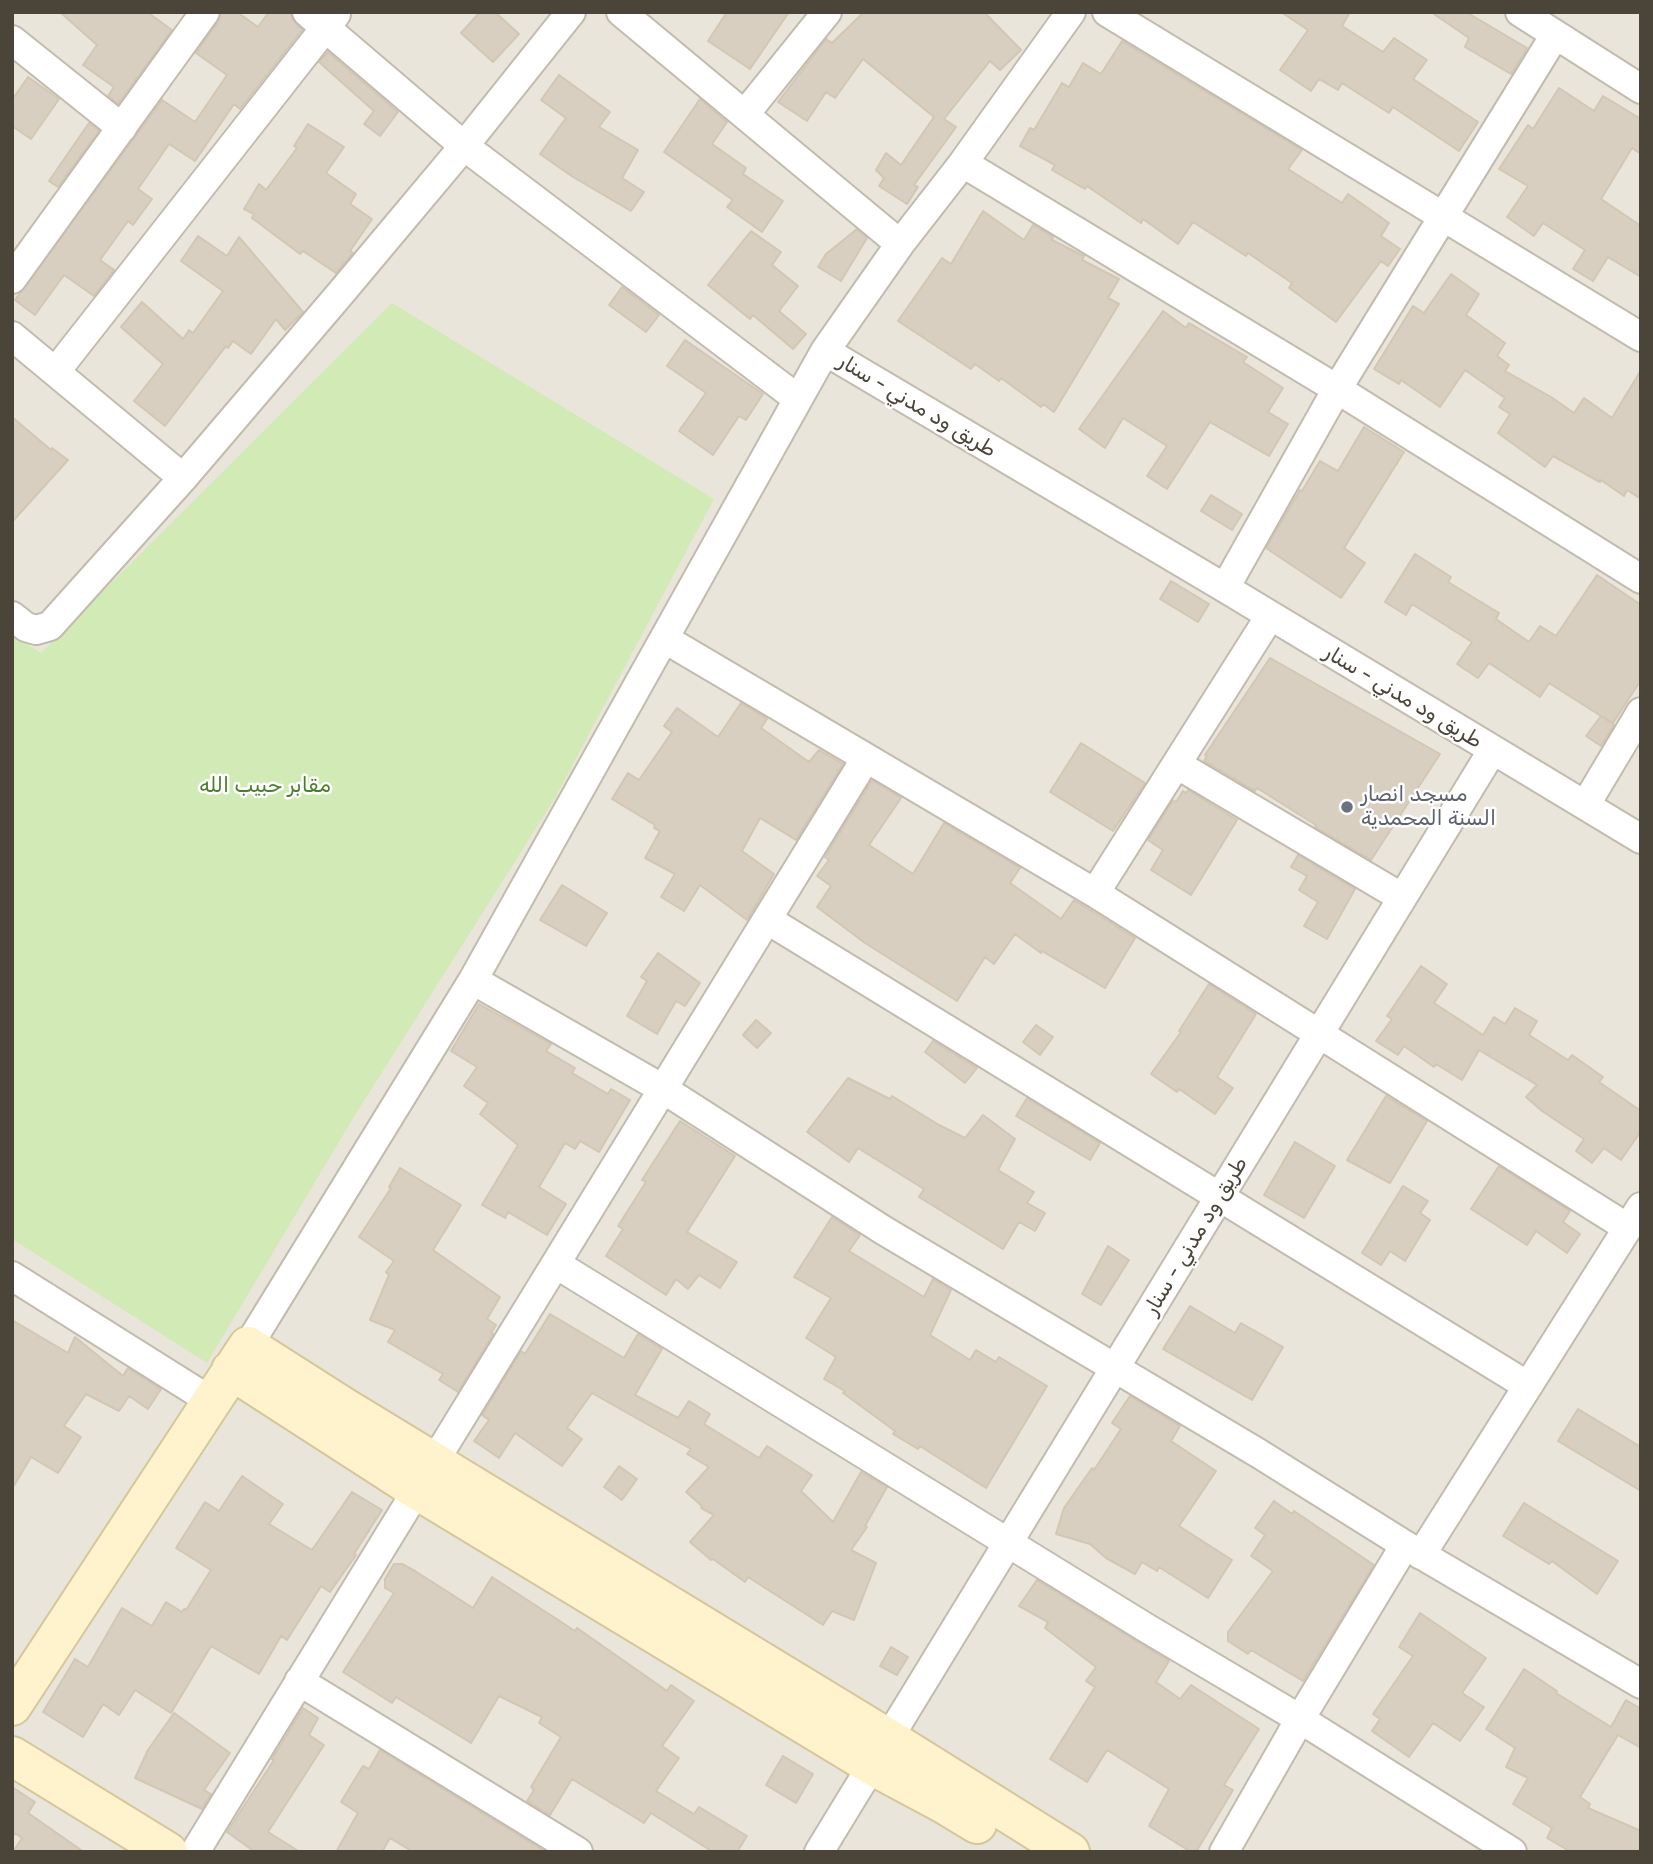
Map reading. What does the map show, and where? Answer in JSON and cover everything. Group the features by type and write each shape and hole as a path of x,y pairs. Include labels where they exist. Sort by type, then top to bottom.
{"street":[{"path":"12,279 205,12"},
{"path":"12,616 26,627 36,630 50,626 183,478 464,146 571,12"},
{"path":"621,12 900,244"},
{"path":"745,114 827,12"},
{"name":"طريق ود مدني - سنار","path":"819,1852 1492,751 1225,588 825,351 900,244 1071,12"},
{"path":"1107,12 1641,337"},
{"path":"1520,12 1641,89"},
{"path":"56,371 323,17 464,146 797,399"},
{"path":"1225,588 1337,389 1555,35"},
{"path":"12,40 122,128"},
{"path":"962,163 1337,389 1641,579"},
{"path":"12,336 183,478"},
{"path":"12,1706 230,1372 473,980 825,351"},
{"path":"1095,893 1270,616"},
{"path":"664,639 1095,893 1320,1033 1634,1218 1528,1386 1413,1550 1300,1719 1224,1852"},
{"path":"1586,804 1641,712"},
{"path":"1492,751 1586,804 1641,839"},
{"path":"195,1852 866,758"},
{"path":"1178,765 1401,897"},
{"path":"768,920 1528,1386"},
{"path":"473,980 663,1089 883,1230 1258,1453 1413,1550 1641,1684"},
{"path":"556,1264 1148,1629 1300,1719 1512,1852"},
{"path":"12,1276 230,1372 426,1476 881,1753 1070,1852"},
{"path":"299,1681 578,1852"},
{"path":"881,1753 944,1804 1021,1852"},
{"path":"12,1756 168,1852"}],"shaded area":[{"path":"12,12 1641,12 1641,1852 12,1852"}],"green space":[{"name":"مقابر حبيب الله","path":"392,303 714,499 555,798 355,1115 207,1363 12,1239 12,635 41,653"}],"building":[{"path":"60,12 147,12 172,30 118,104 108,96 114,87 83,65 97,45"},
{"path":"221,12 237,12 258,27 269,12 291,12 292,18 302,30 240,109 234,104 195,161 169,144 138,189 152,199 133,225 128,221 100,260 114,270 94,296 64,275 35,315 15,300 162,100 195,122 227,75 196,53 218,22"},
{"path":"480,12 495,12 519,34 493,62 461,33"},
{"path":"727,12 789,12 750,69 708,41"},
{"path":"864,12 984,12 1021,50 1000,70 990,61 944,119 956,127 914,185 918,187 907,204 879,186 884,178 876,170 886,153 901,165 934,117 863,59 835,98 826,92 807,121 778,102 826,39 832,43"},
{"path":"1281,12 1350,12 1342,26 1383,52 1394,38 1427,60 1413,79 1478,122 1459,151 1393,107 1389,113 1342,83 1338,90 1319,79 1311,91 1280,70 1308,30"},
{"path":"1431,12 1466,12 1527,48 1511,74 1465,47 1469,38"},
{"path":"1122,41 1302,150 1288,169 1342,203 1348,194 1389,223 1381,236 1400,249 1388,266 1381,261 1336,322 1289,288 1292,283 1248,253 1246,256 1193,222 1178,244 1143,219 1141,223 1087,186 1085,189 1052,170 1055,165 1020,146 1030,128 1034,130 1062,83 1069,87 1083,63 1101,74"},
{"path":"328,52 398,112 380,136 364,124 374,111 319,62"},
{"path":"559,75 610,112 599,127 638,150 622,178 644,192 631,211 540,154 566,118 541,100"},
{"path":"28,77 59,99 31,139 12,126 12,100"},
{"path":"1559,88 1594,111 1603,96 1641,119 1641,154 1632,148 1601,199 1641,226 1641,277 1608,257 1593,281 1573,269 1585,250 1543,223 1534,236 1507,217 1528,186 1499,169 1528,125 1533,129"},
{"path":"700,99 727,122 712,144 746,168 743,174 783,201 762,232 727,207 733,200 664,152"},
{"path":"89,123 99,131 58,187 49,181"},
{"path":"308,124 344,147 326,173 356,194 350,204 372,219 350,251 353,253 336,273 303,251 300,254 252,218 254,214 244,209 259,184 266,190 297,148 294,146"},
{"path":"983,211 1024,240 1033,225 1053,237 1052,240 1084,256 1082,260 1119,279 1108,298 1119,304 1054,412 1043,404 1041,407 1001,378 999,381 975,364 971,369 898,321 942,258 951,264"},
{"path":"857,229 867,238 841,281 818,267 826,254"},
{"path":"751,231 781,252 772,265 798,286 779,311 806,334 793,349 753,315 750,319 708,285"},
{"path":"198,236 227,256 239,237 303,312 285,330 276,319 251,354 233,341 228,348 226,346 165,426 134,401 163,364 121,327 142,302 183,339 189,330 193,333 223,291 181,261"},
{"path":"1451,274 1479,294 1466,315 1505,343 1497,356 1509,365 1505,371 1574,413 1584,398 1612,418 1641,370 1641,499 1627,490 1624,496 1601,480 1600,482 1553,456 1545,467 1498,433 1510,414 1499,407 1505,398 1465,370 1440,407 1401,380 1399,384 1374,369 1413,306 1424,313"},
{"path":"622,287 659,315 646,332 609,305"},
{"path":"1163,311 1186,328 1189,323 1247,357 1243,362 1283,388 1268,412 1288,424 1269,456 1210,422 1167,489 1147,476 1167,446 1123,418 1105,448 1079,429"},
{"path":"685,340 763,394 746,420 739,416 713,455 679,431 706,393 667,366"},
{"path":"12,417 51,450 52,448 68,460 12,522"},
{"path":"1364,427 1404,452 1344,548 1365,563 1341,598 1266,548 1320,461 1338,471"},
{"path":"1211,495 1242,514 1232,530 1201,511"},
{"path":"1415,554 1451,577 1448,582 1499,613 1496,619 1529,642 1540,626 1556,636 1597,575 1641,605 1641,680 1613,723 1603,717 1614,725 1601,746 1586,736 1601,716 1549,683 1540,697 1489,663 1478,678 1457,664 1472,642 1412,604 1406,615 1385,602"},
{"path":"1171,581 1209,604 1198,622 1160,599"},
{"name":"مسجد انصار السنة المحمدية","path":"1270,658 1440,754 1371,860 1257,788 1255,791 1204,761 1207,756 1205,755"},
{"path":"741,703 767,719 761,728 809,762 819,750 843,764 796,840 760,818 742,851 774,874 747,920 700,885 684,911 661,897 675,874 645,858 660,831 654,828 655,825 612,799 628,773 639,780 672,732 664,726 677,708 718,737"},
{"path":"1081,743 1145,783 1113,831 1050,792"},
{"path":"872,780 901,798 869,845 913,874 944,823 1020,868 1010,883 1061,919 1074,900 1135,938 1105,988 1042,951 1041,953 1015,934 994,964 985,957 957,1001 865,943 817,907 831,886 817,876 829,860 825,857"},
{"path":"1188,790 1237,820 1191,895 1151,870 1163,850 1148,840 1173,800 1176,802 1183,791 1186,793"},
{"path":"1298,855 1355,889 1327,939 1304,926 1318,902 1299,890 1307,876 1291,867"},
{"path":"562,885 607,913 586,946 540,920"},
{"path":"658,953 700,983 685,1006 676,1001 657,1034 627,1016 647,981 641,977"},
{"path":"1421,966 1447,984 1434,1003 1483,1035 1494,1017 1505,1024 1515,1008 1537,1021 1529,1035 1568,1060 1572,1055 1603,1077 1599,1082 1641,1111 1641,1131 1621,1160 1604,1148 1592,1163 1576,1151 1584,1139 1526,1097 1537,1085 1479,1050 1462,1080 1436,1064 1434,1067 1404,1046 1398,1055 1376,1041 1392,1019 1387,1016"},
{"path":"1209,984 1256,1014 1217,1077 1233,1088 1215,1114 1179,1089 1177,1092 1151,1074 1181,1032 1179,1031"},
{"path":"479,1004 551,1044 546,1051 575,1068 572,1073 608,1094 611,1089 630,1100 599,1152 580,1141 575,1149 565,1143 539,1187 566,1204 547,1235 508,1212 505,1218 482,1205 518,1145 480,1114 488,1103 464,1086 477,1067 451,1051"},
{"path":"756,1020 771,1033 757,1048 743,1035"},
{"path":"1036,1025 1053,1037 1040,1055 1023,1042"},
{"path":"933,1041 977,1068 965,1083 925,1052"},
{"path":"848,1078 890,1099 892,1096 965,1138 983,1115 1015,1139 998,1170 1034,1192 1027,1203 1045,1213 1035,1231 1019,1222 1003,1249 919,1197 924,1189 858,1148 849,1162 807,1132"},
{"path":"1386,1096 1427,1121 1390,1183 1347,1160"},
{"path":"1027,1098 1100,1143 1090,1160 1016,1116"},
{"path":"680,1121 735,1156 687,1232 737,1262 720,1288 699,1275 688,1289 676,1279 666,1295 606,1256 623,1229 618,1226 646,1182 642,1180"},
{"path":"1295,1142 1335,1166 1304,1218 1264,1195"},
{"path":"1499,1166 1570,1211 1563,1222 1580,1234 1567,1253 1536,1231 1527,1245 1471,1209"},
{"path":"400,1168 461,1205 433,1250 500,1297 487,1319 496,1325 491,1333 493,1334 458,1392 439,1380 443,1374 388,1342 395,1330 370,1320 389,1275 386,1272 394,1261 359,1237 391,1188 389,1187"},
{"path":"1403,1186 1428,1201 1420,1213 1430,1220 1405,1261 1390,1251 1381,1265 1362,1253"},
{"path":"832,1217 860,1235 849,1251 924,1297 933,1279 951,1290 930,1335 970,1360 976,1350 996,1362 999,1357 1047,1386 986,1488 920,1446 918,1449 893,1434 895,1431 843,1393 845,1391 824,1379 836,1357 806,1338 831,1298 794,1277"},
{"path":"1108,1246 1129,1260 1101,1305 1082,1294"},
{"path":"1190,1306 1235,1333 1241,1323 1283,1347 1252,1400 1163,1349"},
{"path":"550,1314 624,1358 638,1334 662,1349 635,1395 678,1418 689,1401 710,1414 704,1424 759,1458 767,1446 812,1475 801,1491 833,1522 861,1472 887,1487 865,1526 867,1527 851,1550 876,1563 854,1620 832,1611 823,1625 748,1577 745,1582 711,1560 690,1542 714,1515 701,1508 686,1492 709,1467 687,1454 691,1449 592,1393 567,1428 582,1439 562,1466 515,1433 499,1458 474,1441 489,1420 482,1415 521,1351 525,1354"},
{"path":"12,1320 68,1353 75,1337 123,1376 128,1368 161,1389 148,1409 129,1396 119,1411 86,1394 64,1426 81,1437 58,1473 31,1457 12,1489"},
{"path":"1130,1396 1180,1426 1171,1441 1216,1471 1179,1526 1232,1560 1208,1598 1159,1567 1157,1571 1142,1562 1135,1574 1106,1558 1090,1544 1056,1534 1064,1508 1121,1429 1112,1423"},
{"path":"1578,1409 1641,1447 1641,1491 1558,1441"},
{"path":"619,1466 637,1479 622,1500 604,1487"},
{"path":"242,1476 283,1504 269,1524 312,1550 352,1492 382,1510 354,1554 356,1555 330,1592 321,1586 287,1640 281,1636 259,1674 211,1646 171,1713 135,1690 119,1715 103,1704 83,1737 43,1712 75,1659 88,1667 122,1608 152,1626 166,1602 182,1612 186,1610 211,1570 176,1548 205,1502 219,1511"},
{"path":"1274,1501 1292,1514 1294,1511 1374,1565 1303,1681 1251,1650 1248,1654 1228,1641 1228,1632 1273,1571 1251,1556 1265,1535 1255,1528"},
{"path":"1524,1503 1618,1561 1597,1594 1552,1561 1549,1564 1503,1536"},
{"path":"394,1564 402,1564 415,1571 473,1608 492,1577 575,1631 577,1628 667,1691 671,1685 694,1701 662,1746 679,1758 656,1791 694,1814 699,1807 747,1836 737,1852 713,1852 651,1813 644,1823 572,1779 550,1815 527,1801 534,1790 531,1787 561,1737 539,1723 542,1717 499,1696 471,1743 396,1697 392,1703 343,1672 394,1593 385,1588 385,1579"},
{"path":"1037,1580 1169,1661 1156,1682 1180,1699 1191,1685 1259,1729 1224,1785 1233,1790 1196,1852 1191,1852 1149,1826 1169,1789 1107,1750 1087,1782 1050,1759 1095,1687 1086,1681 1096,1667 1045,1628 1048,1622 1019,1606"},
{"path":"1420,1613 1486,1658 1462,1693 1484,1707 1460,1741 1433,1723 1409,1757 1372,1731 1380,1719 1373,1714 1413,1656 1399,1647"},
{"path":"891,1647 908,1657 897,1675 880,1666"},
{"path":"1524,1669 1557,1691 1556,1693 1611,1727 1626,1700 1641,1709 1641,1748 1618,1735 1580,1797 1590,1804 1588,1808 1641,1831 1641,1852 1571,1852 1547,1838 1552,1828 1513,1804 1528,1778 1506,1767 1515,1748 1486,1729"},
{"path":"303,1708 318,1718 309,1735 324,1745 268,1832 300,1852 255,1852 227,1832 274,1760 272,1759"},
{"path":"174,1713 230,1753 204,1790 211,1794 202,1809 135,1778 148,1750"},
{"path":"380,1750 546,1852 413,1852 390,1838 382,1852 336,1852 358,1813 341,1802 363,1766 369,1769"},
{"path":"783,1756 813,1774 796,1803 766,1785"},
{"path":"12,1787 35,1802 28,1813 84,1852 13,1852 22,1838 15,1833 12,1838"}],"place":[{"name":"مسجد انصار السنة المحمدية","path":"1347,807"}]}
